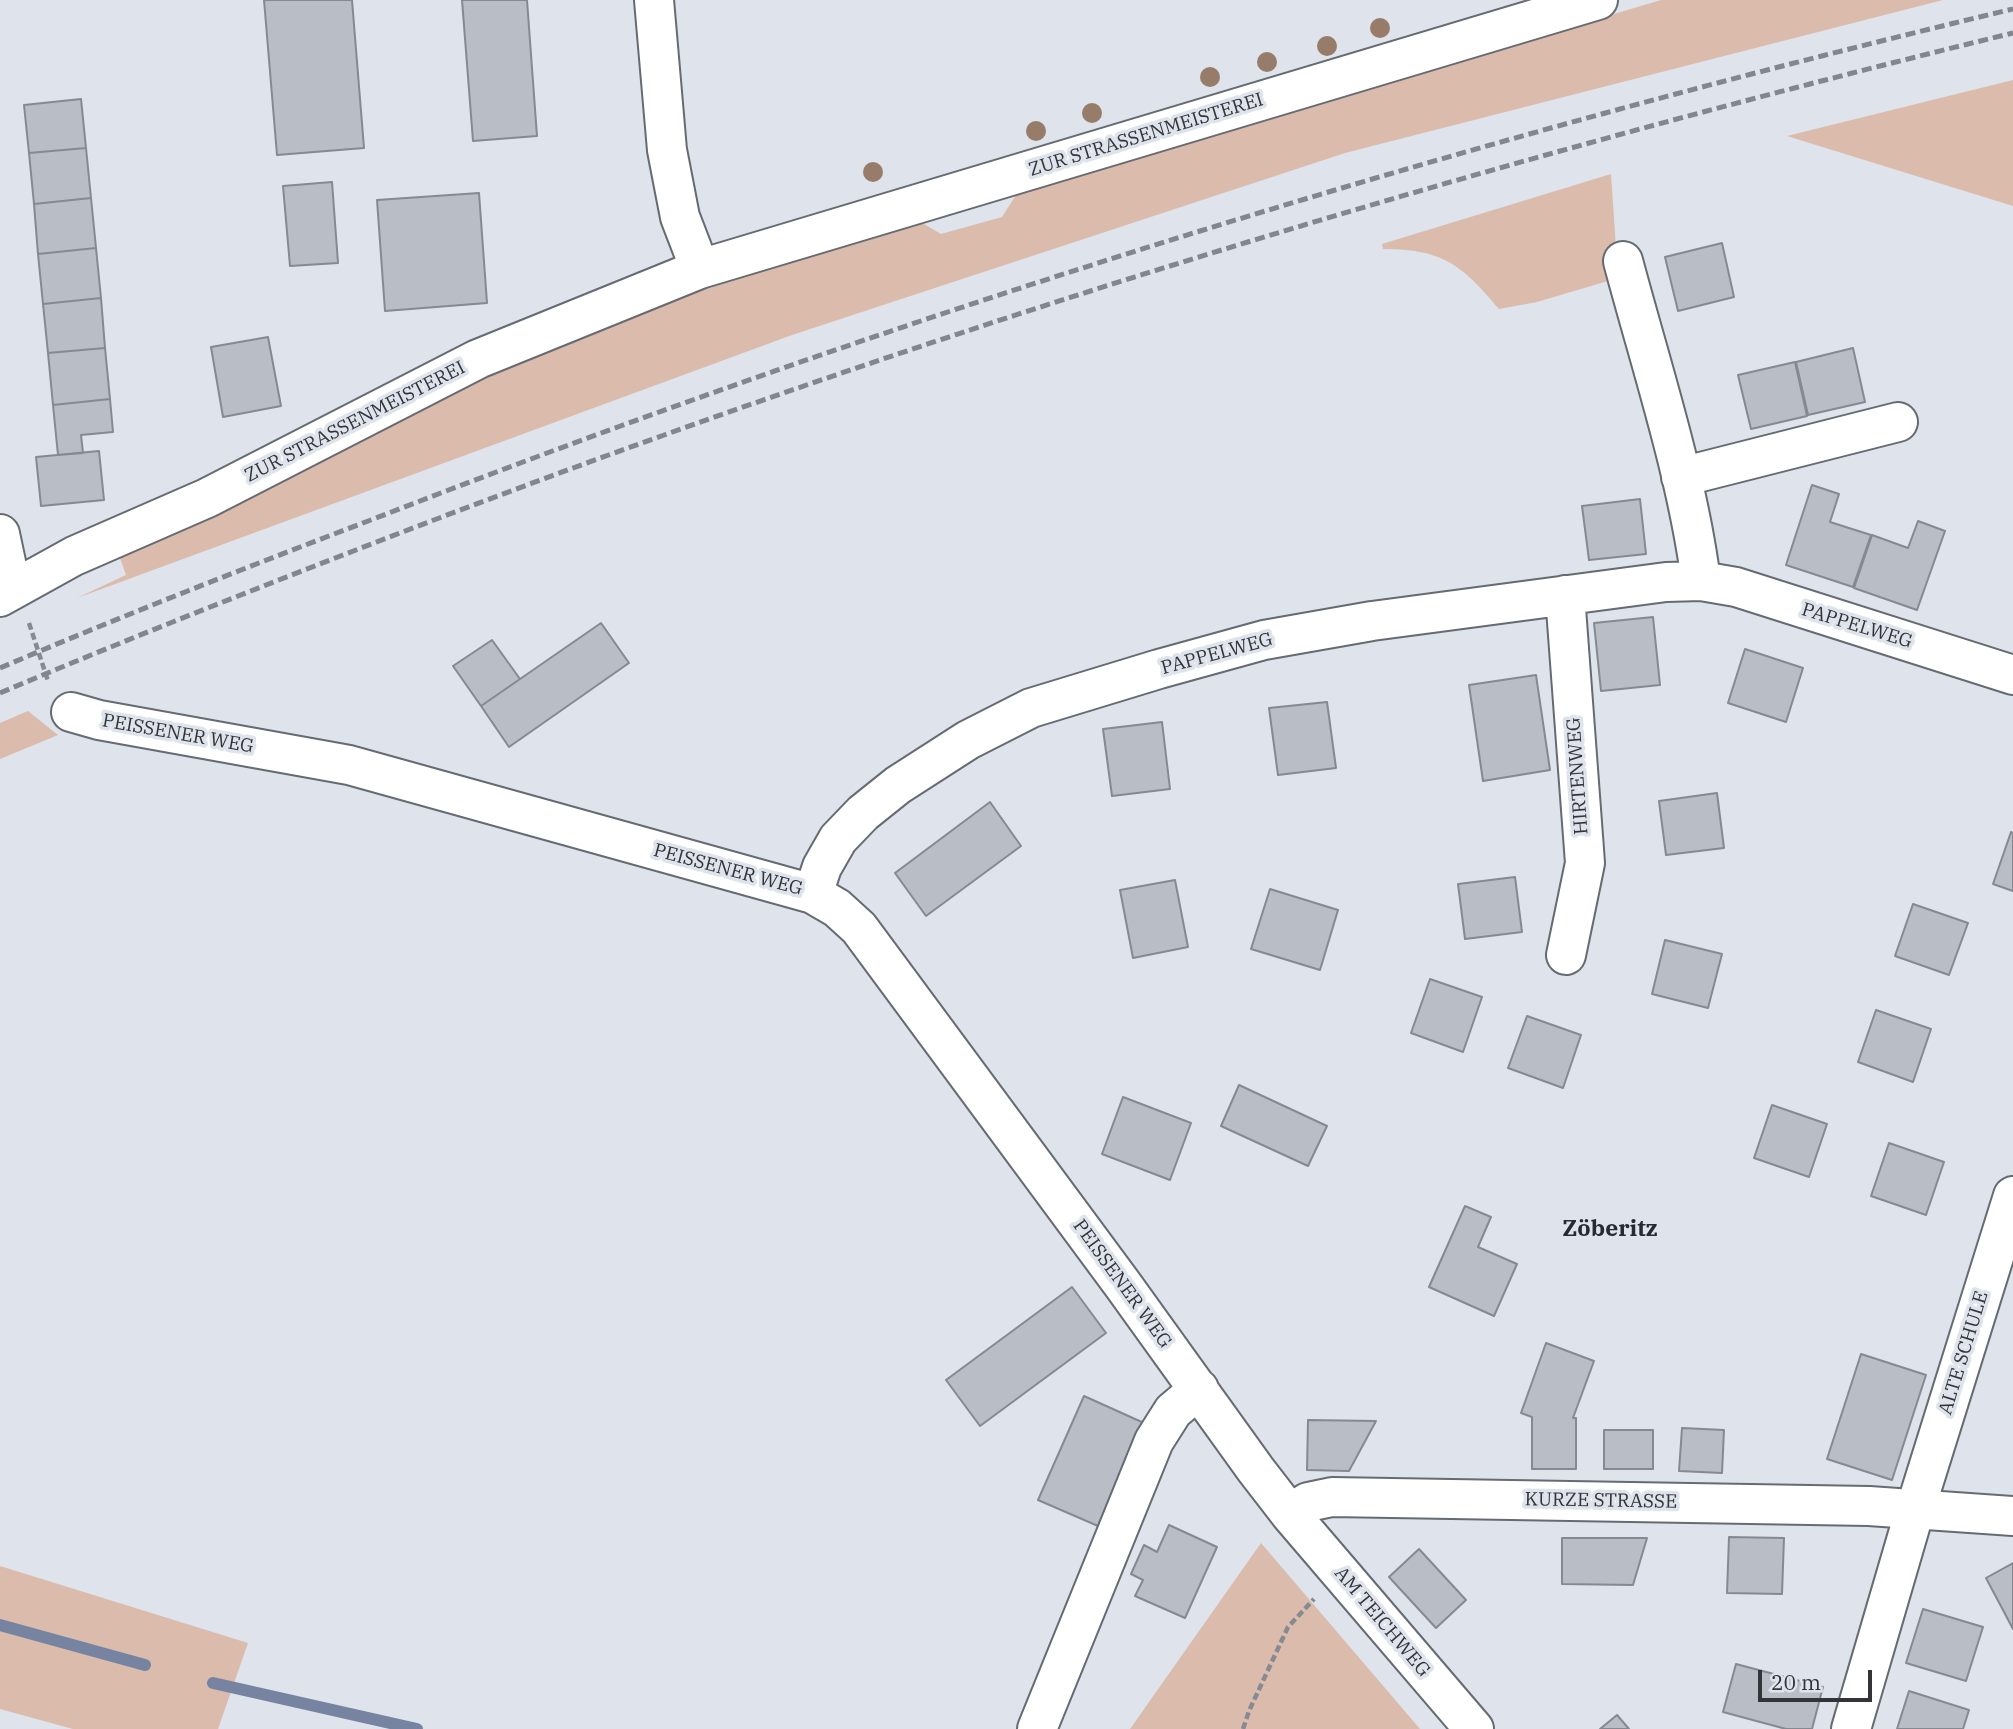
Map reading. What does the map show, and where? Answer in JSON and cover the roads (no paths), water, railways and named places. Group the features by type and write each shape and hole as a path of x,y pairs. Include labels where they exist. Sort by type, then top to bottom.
{"street":[{"path":"654,0 667,150 680,217 700,269"},
{"name":"ZUR STRASSENMEISTEREI","path":"6,572 74,556 207,498 478,359 700,269 1594,1"},
{"path":"1623,261 1681,477 1696,547 1700,581"},
{"path":"1681,477 1898,422"},
{"name":"PAPPELWEG","path":"813,894 822,867 838,839 863,813 898,785 968,740 1031,708 1264,640 1372,621 1666,582 1700,581 1736,587 2013,674"},
{"name":"HIRTENWEG","path":"1565,595 1585,863 1566,955"},
{"name":"PEISSENER WEG","path":"71,712 99,720 349,765 813,894 837,908 859,928 1290,1514"},
{"name":"ALTE SCHULE","path":"1851,1729 1915,1510 2013,1196"},
{"path":"1037,1729 1154,1441 1173,1411 1199,1389"},
{"name":"KURZE STRASSE","path":"1290,1514 1308,1502 1332,1497 1869,1506 2013,1516"},
{"name":"AM TEICHWEG","path":"1290,1514 1474,1729"}],"waterway":[{"path":"0,1625 145,1665"},
{"path":"213,1683 417,1729"}],"railway":[{"path":"0,668 234,573 577,442 982,301 1391,173 1805,60 2013,9"},
{"path":"0,693 267,585 559,473 969,330 1384,201 1802,86 2013,33"}],"district":[{"name":"Zöberitz","path":"1610,1229"}]}
